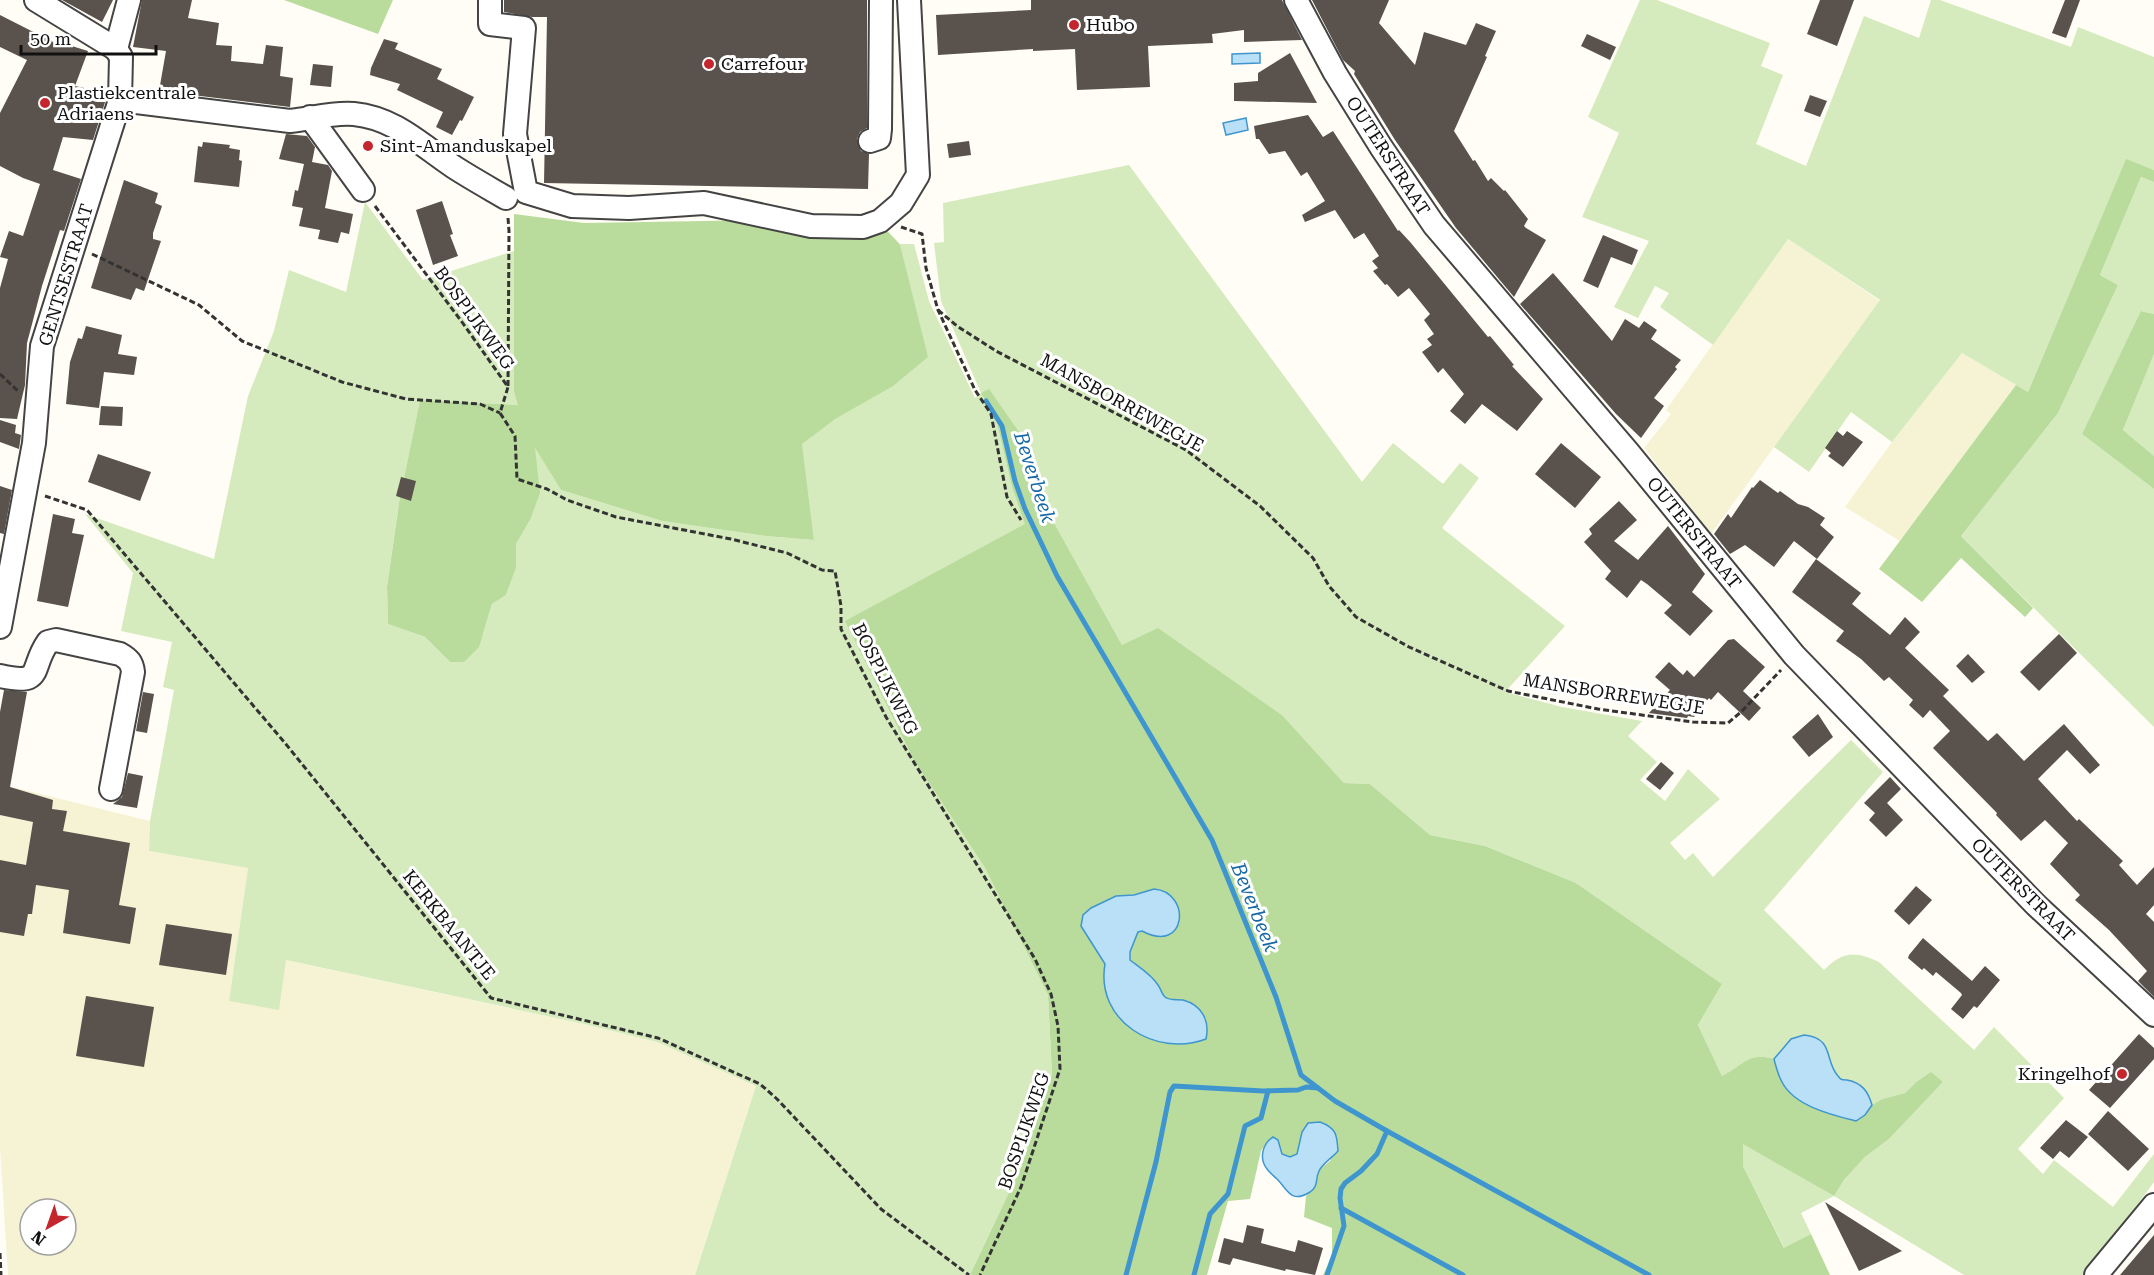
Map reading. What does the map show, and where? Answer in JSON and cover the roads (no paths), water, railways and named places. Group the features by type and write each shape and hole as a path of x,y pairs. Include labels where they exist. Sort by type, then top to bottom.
{"street":[{"path":"36,0 116,49"},
{"name":"GENTSESTRAAT","path":"0,627 34,443 42,346 120,100 121,57 116,49 129,0"},
{"path":"490,0 490,24 524,28 515,134 526,192 572,206 629,208 704,203 811,226 864,227 880,221 901,203 918,174 909,0"},
{"path":"870,141 879,138 880,129 881,0"},
{"name":"OUTERSTRAAT","path":"1296,0 1335,73 1381,147 1434,225 1628,452 1794,655 2036,905 2154,1015"},
{"path":"120,100 290,122 310,117 351,114 376,118 392,123 455,168 506,198"},
{"path":"310,117 363,190"},
{"path":"0,676 27,679 34,674 43,648 48,642 56,640 120,654 127,658 132,664 133,672 111,789"},
{"path":"2096,1275 2154,1205"}],"water":[{"path":"1260,53 1260,63 1232,64 1232,54"},
{"path":"1246,118 1248,130 1226,135 1223,123"},
{"path":"1154,889 1166,893 1174,900 1179,910 1176,929 1168,935 1157,936 1142,931 1138,932 1130,952 1130,960 1152,978 1165,997 1190,1002 1200,1010 1207,1026 1206,1039 1187,1044 1149,1039 1133,1030 1119,1018 1104,984 1105,964 1081,926 1083,915 1091,908 1116,896 1134,895"},
{"path":"1804,1035 1814,1037 1825,1045 1831,1064 1840,1079 1857,1083 1866,1092 1872,1105 1865,1115 1856,1121 1825,1112 1804,1103 1788,1090 1779,1077 1774,1059 1791,1039"},
{"path":"1320,1122 1335,1132 1338,1151 1320,1168 1313,1190 1298,1197 1294,1196 1268,1170 1262,1156 1264,1148 1273,1137 1278,1140 1282,1154 1290,1157 1297,1154 1302,1132 1308,1123"}],"waterway":[{"name":"Beverbeek","path":"986,401 1002,426 1015,481 1025,509 1057,576 1212,840 1276,997 1301,1075 1335,1101 1387,1131 1649,1275"},
{"path":"1126,1275 1156,1162 1170,1092 1174,1086 1263,1091 1318,1088"},
{"path":"1194,1275 1210,1214 1228,1194 1245,1126 1261,1118 1268,1091"},
{"path":"1327,1275 1344,1226 1341,1189 1377,1154 1387,1131"},
{"path":"1341,1208 1463,1275"}],"place":[{"name":"Hubo","path":"1074,25"},
{"name":"Carrefour","path":"709,64"},
{"name":"Plastiekcentrale Adriaens","path":"45,103"},
{"name":"Sint-Amanduskapel","path":"368,146"},
{"name":"Kringelhof","path":"2122,1074"}]}
